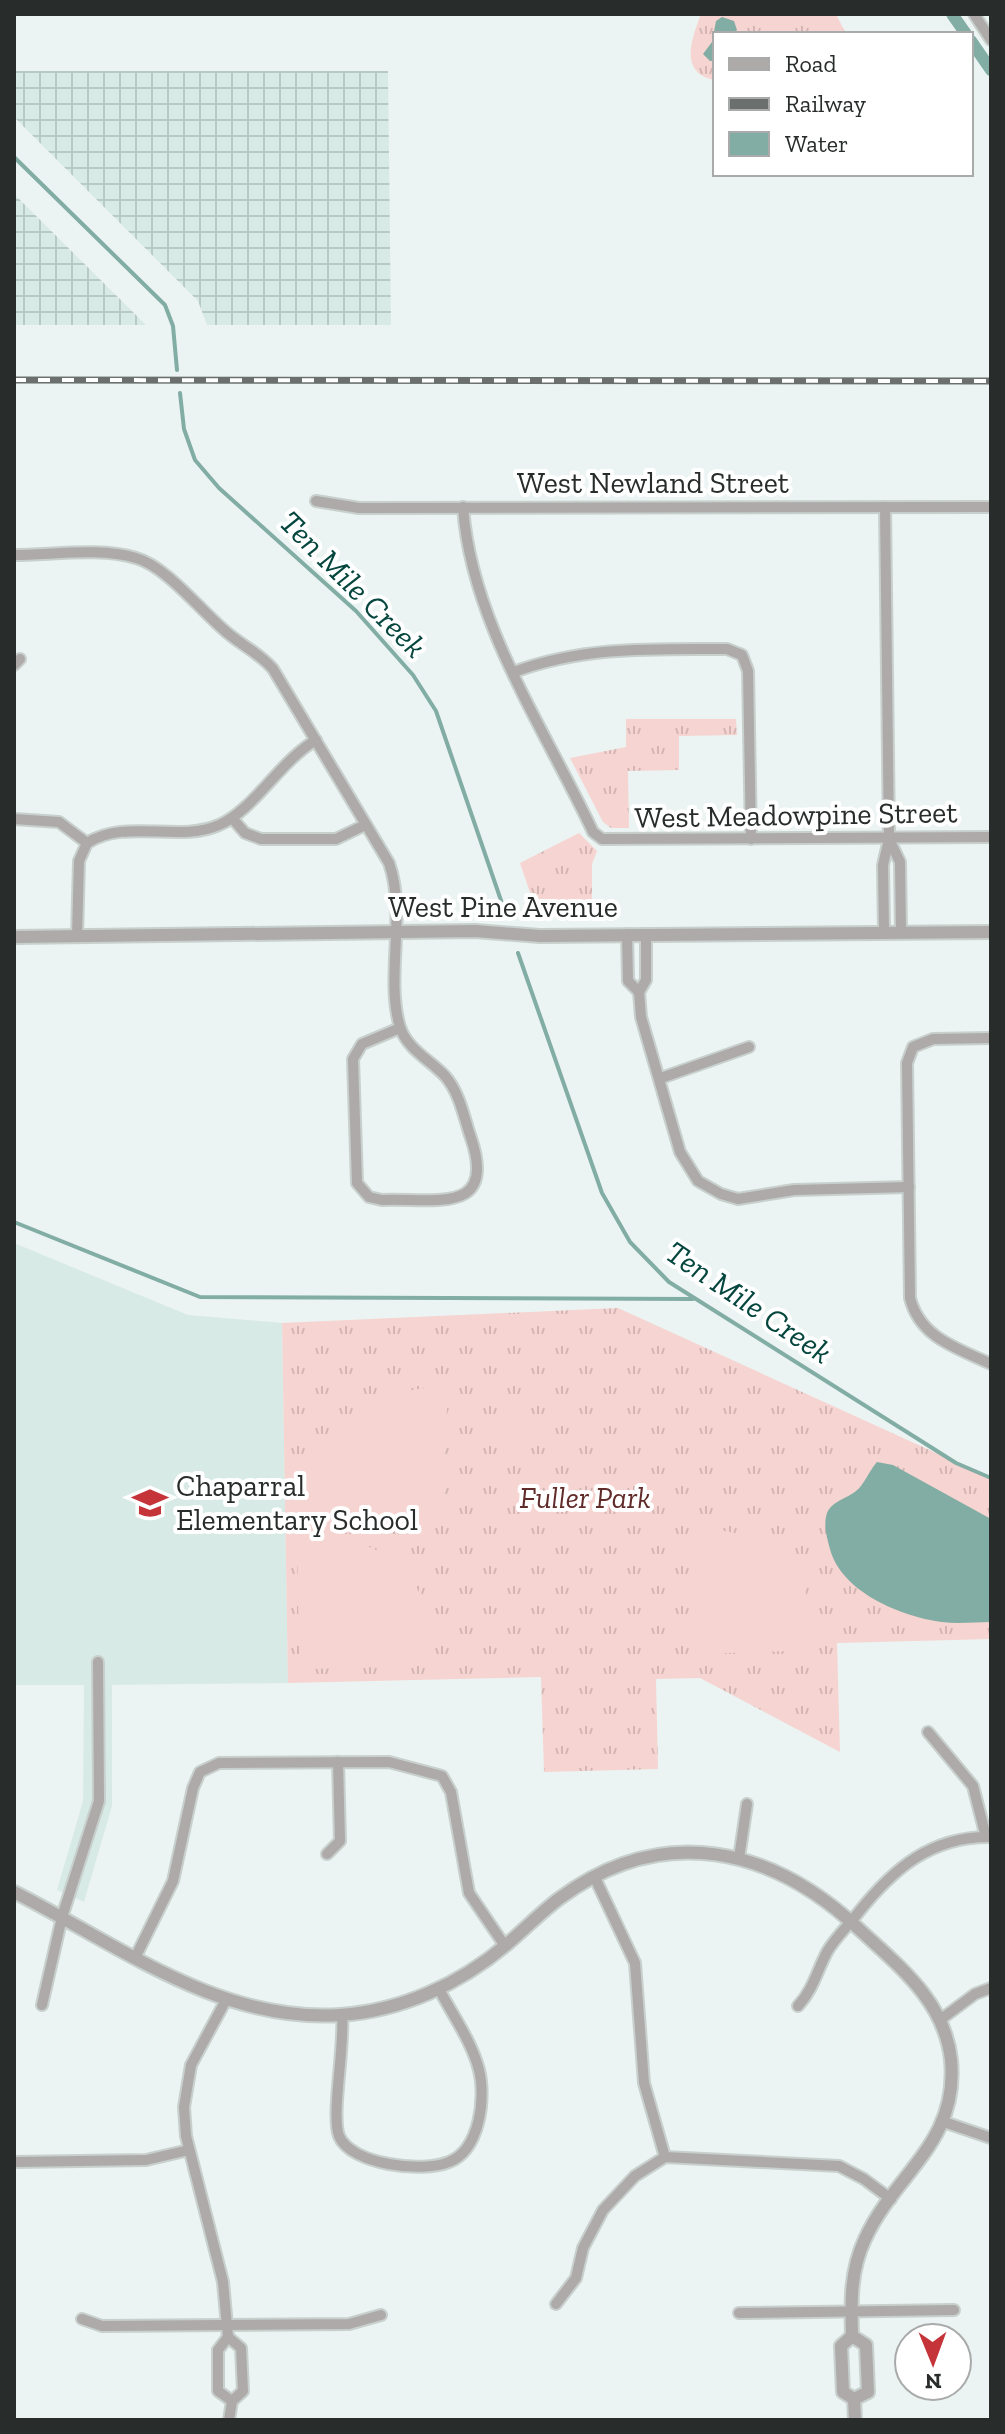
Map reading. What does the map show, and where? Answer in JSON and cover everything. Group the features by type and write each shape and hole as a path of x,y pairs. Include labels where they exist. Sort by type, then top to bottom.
{"street":[{"path":"974,14 991,40"},
{"name":"West Newland Street","path":"316,501 359,508 991,507"},
{"path":"463,507 465,536 484,611 514,672 542,662 611,648 727,649 742,655 748,671 751,839"},
{"path":"884,932 883,865 889,839 885,507"},
{"path":"14,555 120,554 139,559 155,568 273,669 394,876 400,1028 416,1051 446,1077 455,1092 479,1161 476,1183 463,1195 454,1198 382,1200 362,1191 355,1174 353,1059 362,1044 400,1028"},
{"name":"West Meadowpine Street","path":"514,672 593,832 602,839 991,837"},
{"path":"77,937 79,861 87,843 111,833 200,831 232,818 299,750 316,740"},
{"path":"232,818 245,833 261,839 336,839 365,825"},
{"path":"14,819 59,822 87,843"},
{"path":"889,839 900,862 901,932"},
{"name":"West Pine Avenue","path":"14,937 396,932 991,932"},
{"path":"627,934 628,981 639,992"},
{"path":"646,934 646,980 639,992 641,1017 680,1152 698,1181 721,1194 738,1199 794,1190 909,1187"},
{"path":"991,1038 933,1039 913,1047 907,1063 910,1298 914,1315 935,1337 991,1364"},
{"path":"661,1078 749,1047"},
{"path":"42,2005 62,1917 99,1801 98,1662"},
{"path":"798,2006 808,1996 827,1952 886,1879 908,1860 947,1842 988,1837 973,1786 928,1732"},
{"path":"327,1854 340,1841 338,1762"},
{"path":"136,1956 173,1881 193,1788 200,1772 219,1763 403,1763 442,1776 451,1792 469,1893 505,1946"},
{"path":"739,1858 747,1804"},
{"path":"14,1892 226,2000 283,2013 342,2015 398,2004 439,1989 505,1946 563,1896 629,1862 693,1853 739,1858 806,1885 851,1921 917,1984 940,2020 949,2047 952,2076 944,2122 871,2228 859,2254 851,2311 852,2336"},
{"path":"595,1878 635,1963 644,2083 665,2157"},
{"path":"940,2020 975,1994 991,1988"},
{"path":"342,2015 342,2069 335,2125 340,2139 361,2158 407,2164 450,2162 471,2143 481,2098 479,2070 439,1989"},
{"path":"226,2000 187,2079 184,2107 189,2150 218,2254 228,2331 241,2348 243,2391 232,2401 229,2420"},
{"path":"944,2122 991,2138"},
{"path":"14,2162 146,2160 189,2150"},
{"path":"556,2304 576,2278 583,2248 603,2210 635,2176 665,2157 839,2166 864,2179 891,2199"},
{"path":"739,2313 954,2310"},
{"path":"82,2319 102,2326 228,2331 349,2324 381,2315"},
{"path":"228,2331 218,2350 218,2391 232,2401"},
{"path":"852,2336 866,2345 868,2392 854,2399"},
{"path":"852,2336 841,2346 843,2392 854,2399"},
{"path":"854,2399 855,2420"}],"shaded area":[{"path":"14,71 388,71 391,325 207,325 198,301 14,117"},
{"path":"14,194 146,325 14,325"},
{"name":"Chaparral Elementary School","path":"14,1243 188,1315 282,1323 288,1683 112,1685 112,1806 84,1902 57,1890 83,1801 84,1685 14,1685"}],"green space":[{"path":"701,14 836,14 845,32 713,32 713,79 703,76 692,62 694,33"},
{"path":"626,719 736,719 737,735 679,736 679,770 628,771 629,828 611,828 603,822 570,758 626,747"},
{"path":"579,833 597,851 592,864 592,912 537,913 520,863"},
{"name":"Fuller Park","path":"618,1308 991,1478 991,1639 837,1643 840,1752 700,1678 656,1679 658,1769 544,1772 541,1677 288,1683 282,1323"},
{"path":"448,1386 442,1518 434,1528 302,1522 306,1490 314,1463 327,1440 344,1422 365,1407 389,1396"},
{"path":"525,1397 530,1441 503,1444 498,1400"},
{"path":"690,1528 743,1536 765,1546 782,1559 797,1576 808,1597 818,1650 699,1654 692,1647"},
{"path":"297,1535 356,1542 380,1552 399,1566 414,1583 425,1606 432,1633 434,1665 314,1669 299,1655"}],"water":[{"path":"722,17 734,21 737,30 714,32 716,21"},
{"path":"713,37 713,61 710,61 703,54"},
{"path":"877,1462 893,1465 991,1519 991,1622 948,1623 909,1615 860,1590 836,1564 827,1536 827,1513 859,1488"}],"waterway":[{"path":"952,14 965,32"},
{"path":"973,44 991,70"},
{"name":"Ten Mile Creek","path":"14,157 165,305 173,326 177,370"},
{"name":"Ten Mile Creek","path":"180,393 184,429 195,460 219,488 356,611 413,675 436,711 506,915"},
{"name":"Ten Mile Creek","path":"518,953 602,1193 630,1242 669,1282 956,1463 991,1478"},
{"path":"14,1222 200,1297 693,1299"}],"railway":[{"path":"14,380 991,381"}],"place":[{"name":"Chaparral Elementary School","path":"150,1503"}]}
